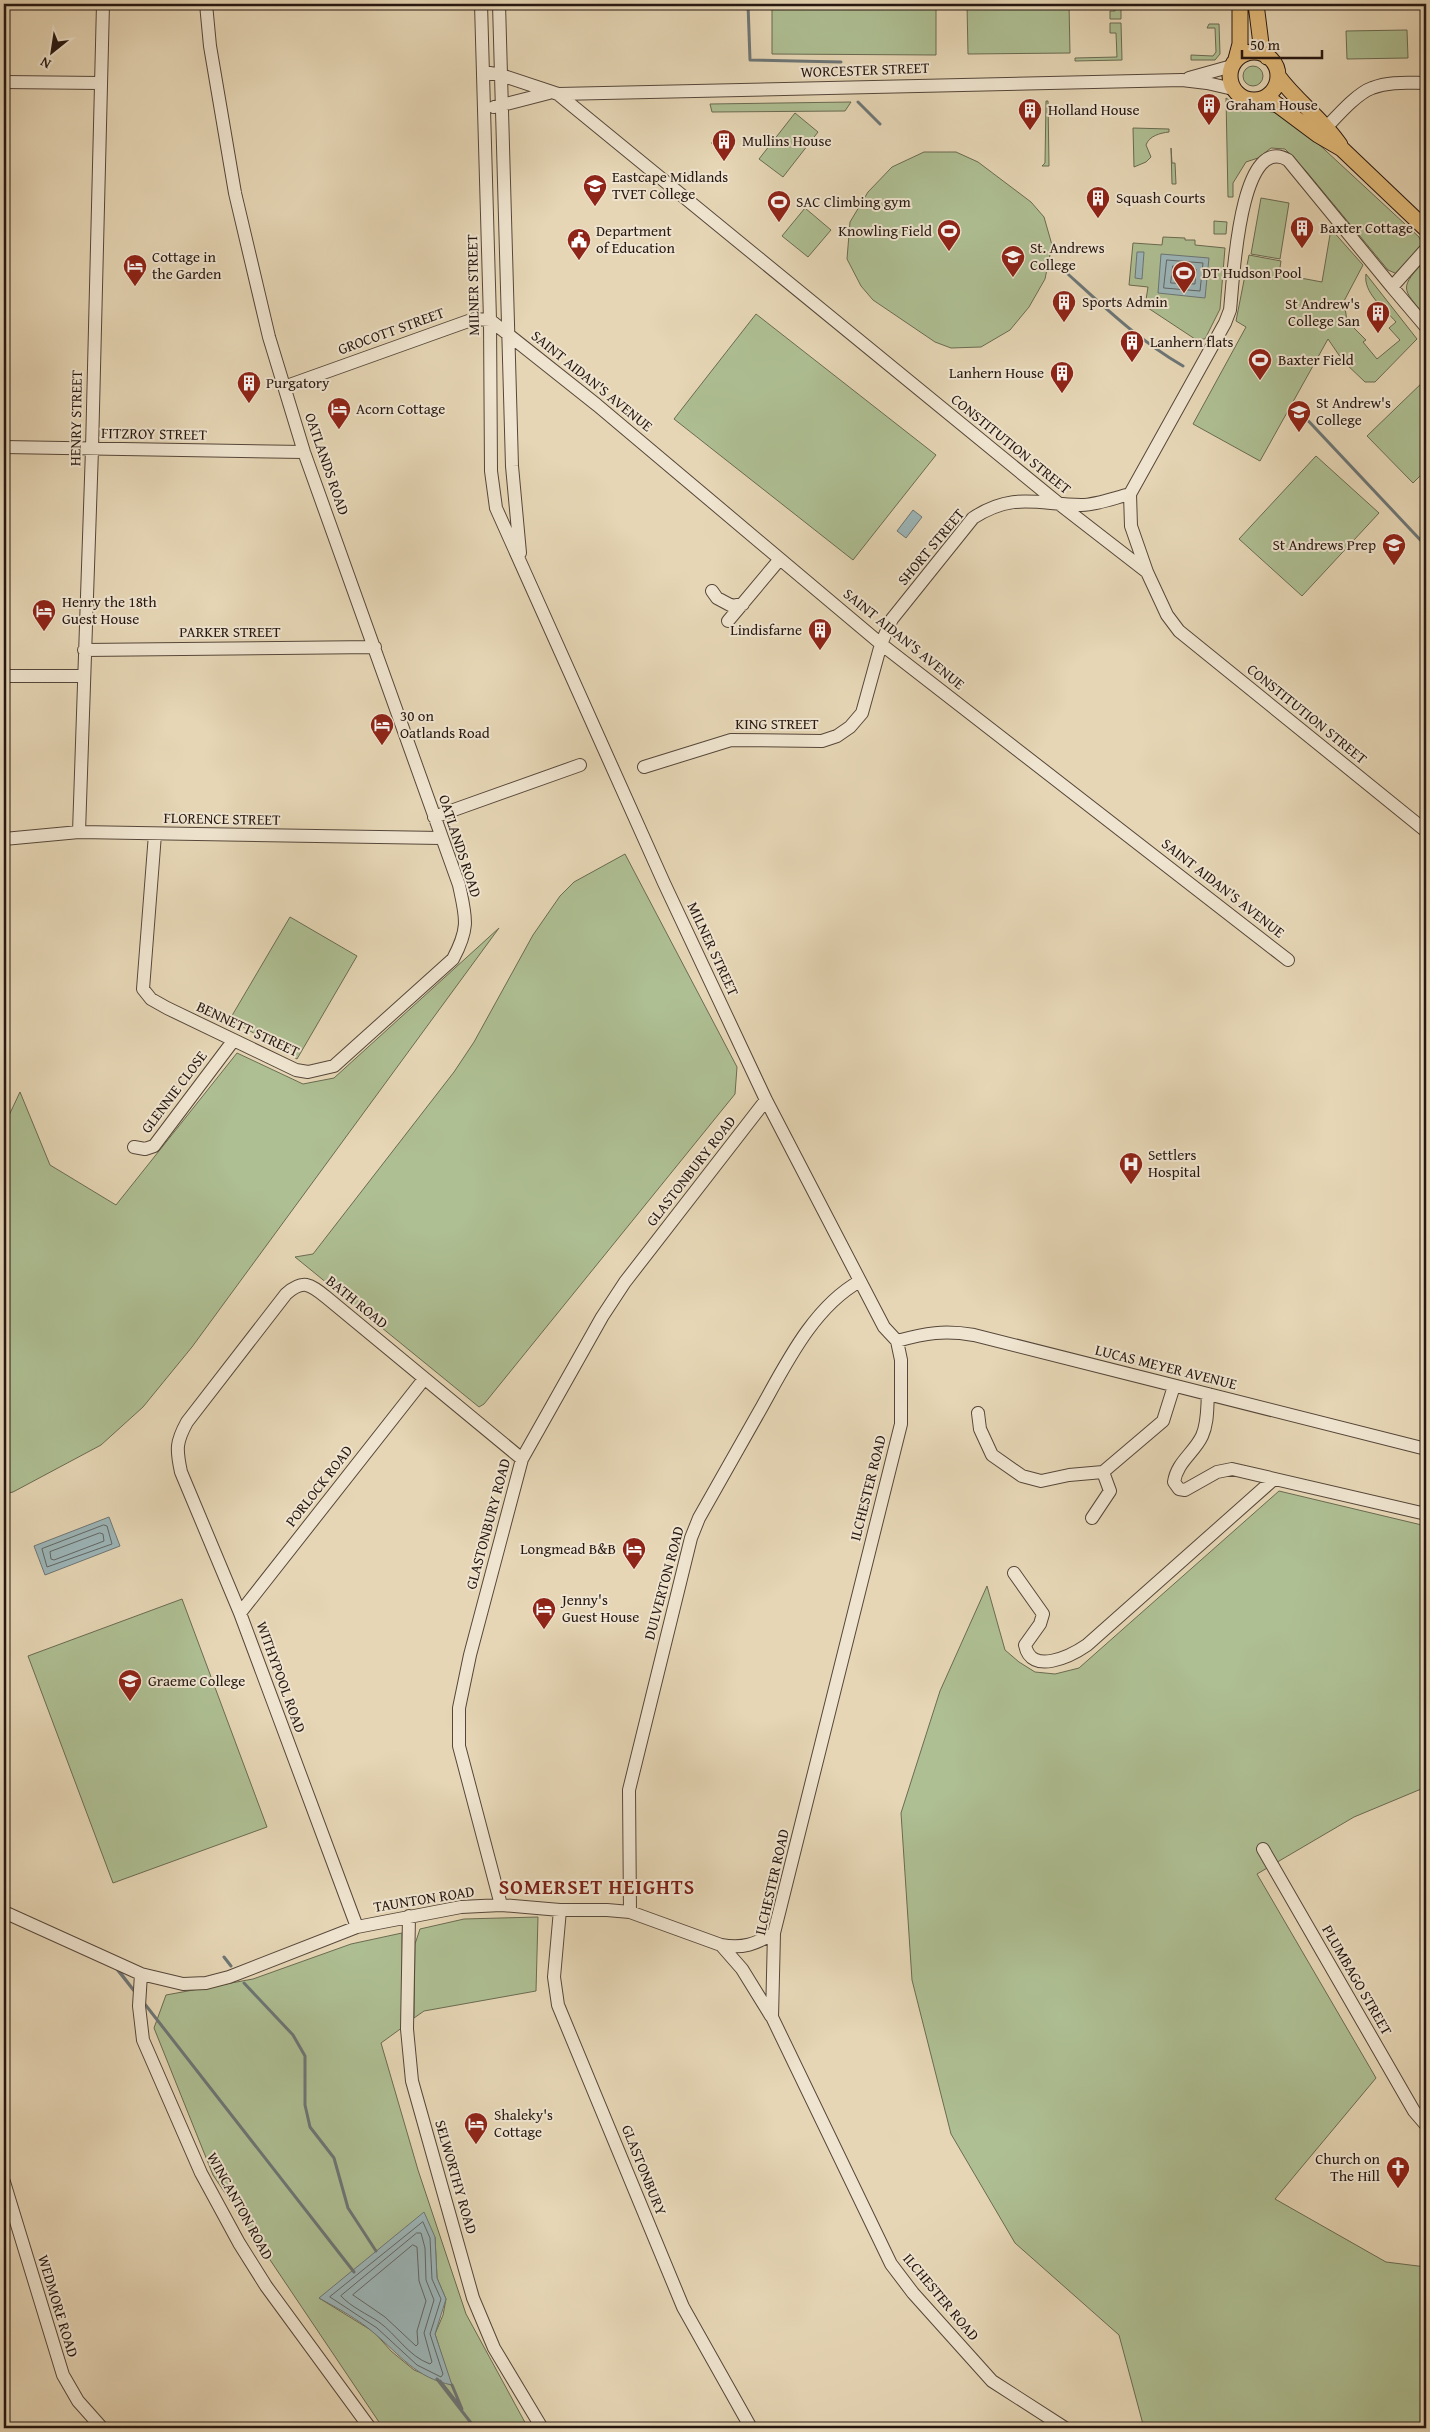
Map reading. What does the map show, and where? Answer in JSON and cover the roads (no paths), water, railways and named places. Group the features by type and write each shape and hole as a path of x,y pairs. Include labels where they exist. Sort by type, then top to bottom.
{"main road":[{"path":"1240,4 1240,44 1230,81 1233,89 1244,98 1251,100 1266,97 1277,84 1278,76 1276,68 1267,57 1261,44 1256,4"},
{"path":"1234,63 1250,52 1267,57"},
{"path":"1278,76 1323,131 1426,229"},
{"path":"1266,97 1323,131"}],"street":[{"name":"HENRY STREET","path":"79,832 92,449 103,4"},
{"name":"OATLANDS ROAD","path":"206,4 210,46 235,193 269,337 304,452 376,647 441,838 459,885 466,922"},
{"name":"MILNER STREET","path":"481,4 490,320 492,490 502,526 521,560 660,875 766,1100 884,1327 897,1341"},
{"name":"MILNER STREET","path":"499,4 512,466 521,560"},
{"name":"WORCESTER STREET","path":"1182,80 1234,63"},
{"name":"WORCESTER STREET","path":"484,72 501,74 554,93"},
{"name":"WORCESTER STREET","path":"485,108 502,106 554,93 1182,80 1208,83 1233,89"},
{"path":"4,82 100,84"},
{"path":"1323,131 1361,94 1371,88 1390,83 1426,83"},
{"name":"CONSTITUTION STREET","path":"554,93 1058,503 1147,572 1167,615 1179,631 1426,831"},
{"path":"1147,572 1131,526 1130,494 1225,323 1230,310 1242,207 1257,170 1269,157 1280,156 1297,170 1426,327"},
{"path":"1392,287 1426,249"},
{"name":"GROCOTT STREET","path":"284,387 474,318 490,320"},
{"path":"490,320 508,333"},
{"name":"SAINT AIDAN'S AVENUE","path":"508,333 881,644 1288,960"},
{"name":"FITZROY STREET","path":"4,447 304,452"},
{"name":"SHORT STREET","path":"881,644 892,619 973,518 989,508 1003,503 1083,505 1130,494"},
{"path":"728,621 780,559"},
{"path":"712,592 717,598 732,606 744,604"},
{"name":"KING STREET","path":"644,767 731,740 822,741 837,736 850,728 862,713 881,644"},
{"name":"PARKER STREET","path":"84,650 376,647"},
{"path":"4,676 84,676"},
{"path":"434,817 580,765"},
{"name":"FLORENCE STREET","path":"4,839 79,832 441,838"},
{"name":"BENNETT STREET","path":"155,834 143,989 151,1000 296,1070 308,1072 334,1066 453,959 463,940 466,922"},
{"name":"GLENNIE CLOSE","path":"134,1146 145,1149 154,1146 233,1041"},
{"name":"GLASTONBURY ROAD","path":"501,1905 459,1746 459,1708 470,1655 522,1459 602,1317 625,1282 766,1100"},
{"name":"DULVERTON ROAD","path":"630,1912 629,1790 691,1538 699,1518 786,1365 832,1301 860,1281"},
{"name":"BATH ROAD","path":"177,1440 187,1422 286,1294 295,1286 304,1284 315,1287 522,1459"},
{"name":"LUCAS MEYER AVENUE","path":"897,1341 926,1332 952,1331 974,1335 1426,1449"},
{"name":"ILCHESTER ROAD","path":"897,1341 903,1380 901,1424 774,1933 772,2017 891,2264 913,2293 992,2381 1065,2428"},
{"name":"PORLOCK ROAD","path":"240,1613 424,1378"},
{"path":"978,1413 980,1429 992,1455 1022,1476 1041,1481 1069,1475 1103,1472 1163,1421 1174,1386"},
{"path":"1208,1394 1205,1428 1201,1438 1179,1465 1174,1482 1175,1487 1185,1490 1224,1470 1274,1479 1426,1514"},
{"name":"WITHYPOOL ROAD","path":"177,1440 177,1454 181,1472 240,1613 357,1927"},
{"path":"1092,1518 1110,1491 1103,1472"},
{"path":"1014,1572 1043,1614 1040,1624 1025,1645 1026,1650 1034,1660 1041,1663 1050,1662 1079,1651 1087,1645 1274,1479"},
{"name":"PLUMBAGO STREET","path":"1263,1849 1414,2111 1426,2126"},
{"name":"TAUNTON ROAD","path":"4,1912 141,1974 183,1984 206,1983 229,1977 357,1927 461,1907 501,1905 560,1910 630,1912 721,1945 744,1947 754,1945 774,1933"},
{"name":"GLASTONBURY","path":"560,1910 554,1977 558,2005 683,2307 751,2428"},
{"name":"SELWORTHY ROAD","path":"409,1916 407,2029 412,2081 473,2298 494,2348 542,2428"},
{"path":"721,1945 742,1969 772,2017"},
{"name":"WINCANTON ROAD","path":"141,1974 139,2014 143,2040 201,2173 239,2243 266,2286 370,2428"},
{"name":"WEDMORE ROAD","path":"4,2182 63,2375 78,2401 102,2428"}],"water":[{"path":"1137,252 1144,252 1142,279 1135,278"},
{"path":"1161,254 1209,258 1205,298 1158,293"},
{"path":"913,510 922,517 906,538 897,531"},
{"path":"109,1517 120,1546 45,1575 34,1546"},
{"path":"424,2212 435,2237 437,2278 446,2299 435,2334 452,2385 439,2382 418,2371 368,2328 319,2298"}],"waterway":[{"path":"748,4 750,60 841,62"},
{"path":"858,102 880,124"},
{"path":"1059,266 1133,332 1183,366"},
{"path":"1300,412 1426,546"},
{"path":"224,1957 231,1966"},
{"path":"116,1967 135,1992"},
{"path":"116,1968 135,1992"},
{"path":"244,1983 293,2035 305,2056 305,2105 310,2127 334,2158 348,2208 376,2251"},
{"path":"144,2003 354,2272"},
{"path":"144,2003 354,2272"},
{"path":"437,2379 475,2428"},
{"path":"440,2381 462,2409 452,2385"}],"place":[{"name":"Graham House","path":"1209,126"},
{"name":"Holland House","path":"1030,131"},
{"name":"Mullins House","path":"724,162"},
{"name":"Eastcape Midlands TVET College","path":"595,207"},
{"name":"Squash Courts","path":"1098,219"},
{"name":"SAC Climbing gym","path":"779,223"},
{"name":"Baxter Cottage","path":"1302,249"},
{"name":"Knowling Field","path":"949,252"},
{"name":"Department of Education","path":"579,261"},
{"name":"St. Andrews College","path":"1013,278"},
{"name":"Cottage in the Garden","path":"135,287"},
{"name":"DT Hudson Pool","path":"1184,294"},
{"name":"Sports Admin","path":"1064,323"},
{"name":"St Andrew's College San","path":"1378,334"},
{"name":"Lanhern flats","path":"1132,363"},
{"name":"Baxter Field","path":"1260,381"},
{"name":"Lanhern House","path":"1062,394"},
{"name":"Purgatory","path":"249,404"},
{"name":"Acorn Cottage","path":"339,430"},
{"name":"St Andrew's College","path":"1299,433"},
{"name":"St Andrews Prep","path":"1394,566"},
{"name":"Henry the 18th Guest House","path":"44,632"},
{"name":"Lindisfarne","path":"820,651"},
{"name":"30 on Oatlands Road","path":"382,746"},
{"name":"Settlers Hospital","path":"1131,1185"},
{"name":"Longmead B&B","path":"634,1570"},
{"name":"Jenny's Guest House","path":"544,1630"},
{"name":"Graeme College","path":"130,1702"},
{"name":"Shaleky's Cottage","path":"476,2145"},
{"name":"Church on The Hill","path":"1398,2189"}],"district":[{"name":"SOMERSET HEIGHTS","path":"597,1887"}]}
